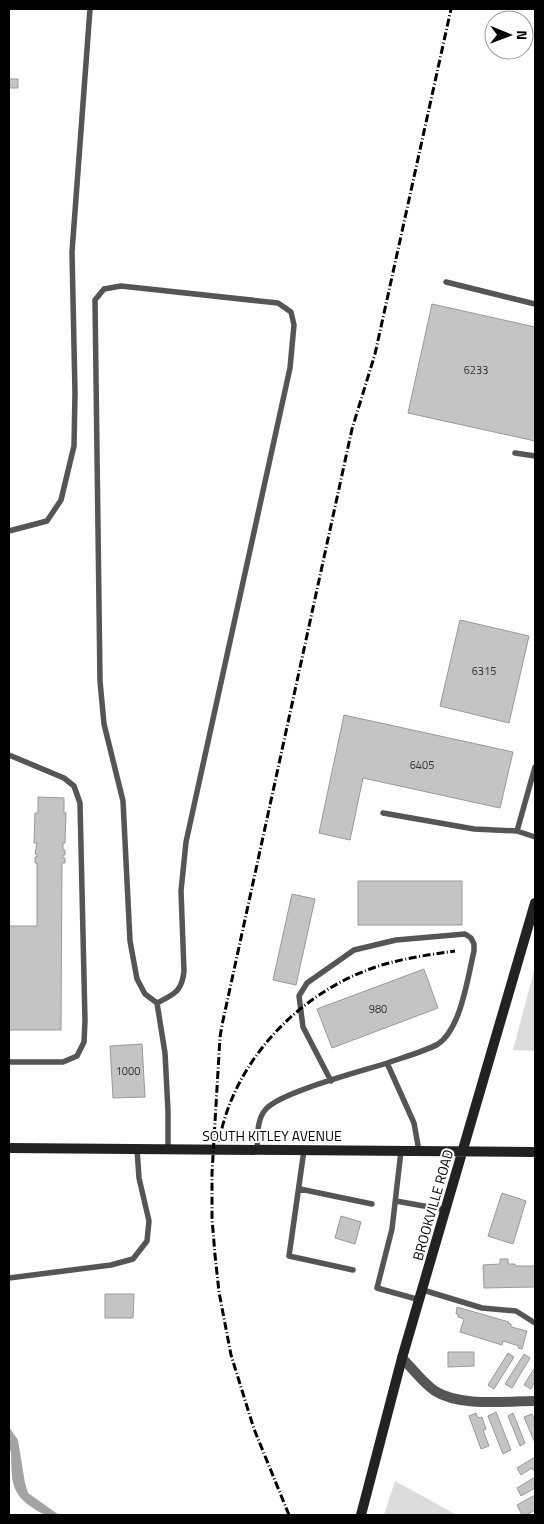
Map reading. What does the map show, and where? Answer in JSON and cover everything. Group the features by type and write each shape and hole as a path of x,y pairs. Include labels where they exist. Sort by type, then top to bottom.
{"main road":[{"name":"BROOKVILLE ROAD","path":"361,1515 402,1358 422,1295 535,903"},
{"name":"SOUTH KITLEY AVENUE","path":"9,1148 535,1152"}],"street":[{"path":"402,1358 430,1387 446,1397 462,1401 535,1402"}],"lane":[{"path":"9,531 47,521 60,500 74,446 75,394 72,252 90,9"},
{"path":"446,282 535,304"},
{"path":"157,1003 177,992 183,982 181,891 186,842 288,377 294,325 290,312 278,303 121,286 104,289 95,300 100,682 104,724 123,800 130,941 137,980 145,994 157,1003 165,1052 168,1149"},
{"path":"515,453 535,456"},
{"path":"9,755 64,778 74,786 80,802 85,1021 84,1042 77,1056 63,1062 9,1062"},
{"path":"517,831 535,767"},
{"path":"383,813 474,829 517,831 535,837"},
{"path":"257,1150 259,1122 265,1110 282,1098 438,1044 454,1024 474,951 474,944 471,938 465,934 396,940 354,950 307,983 300,996 303,1027 331,1081"},
{"path":"387,1063 414,1123 419,1151"},
{"path":"9,1278 111,1265 133,1259 147,1241 150,1221 139,1178 137,1149"},
{"path":"304,1150 300,1189 289,1256 353,1270"},
{"path":"401,1151 392,1229 377,1288 422,1295 482,1308 516,1311 535,1323"},
{"path":"300,1189 372,1204"},
{"path":"396,1201 446,1210"}],"shaded area":[{"path":"535,967 535,1051 513,1050"},
{"path":"9,1427 18,1440 28,1493 59,1515 41,1513 30,1506 18,1494 12,1475"},
{"path":"395,1481 457,1515 384,1515"}],"building":[{"path":"9,79 18,79 18,88 9,88"},
{"path":"432,304 535,327 535,441 408,413"},
{"path":"460,620 529,636 509,723 440,706"},
{"path":"344,715 513,752 500,808 363,778 350,840 319,833"},
{"path":"38,797 64,798 64,813 66,813 65,843 63,843 65,863 62,863 61,1030 9,1030 9,926 37,926 37,863 35,863 35,857 37,857 37,854 35,854 37,843 34,843 35,813 38,813"},
{"path":"358,881 462,881 462,925 358,925"},
{"path":"292,894 315,899 296,985 273,980"},
{"path":"424,969 438,1008 332,1048 317,1009"},
{"path":"142,1044 145,1097 113,1098 110,1046"},
{"path":"502,1193 526,1201 513,1244 488,1236"},
{"path":"341,1216 361,1222 355,1244 335,1238"},
{"path":"500,1259 508,1259 508,1264 515,1264 515,1266 535,1266 535,1287 484,1288 483,1265 500,1264"},
{"path":"105,1294 134,1294 133,1318 105,1318"},
{"path":"457,1307 509,1322 511,1327 527,1331 522,1349 518,1348 519,1346 503,1341 502,1345 460,1332 464,1319 456,1314"},
{"path":"448,1352 474,1352 474,1366 448,1367"},
{"path":"508,1353 514,1357 494,1389 488,1385"},
{"path":"524,1354 530,1358 512,1388 505,1384"},
{"path":"535,1367 535,1381 531,1389 524,1385"},
{"path":"496,1412 511,1450 503,1454 488,1416"},
{"path":"476,1413 478,1418 482,1417 486,1429 483,1430 489,1446 481,1449 469,1416"},
{"path":"513,1413 525,1443 520,1446 508,1416"},
{"path":"532,1414 535,1421 535,1443 524,1417"},
{"path":"535,1457 535,1472 532,1468 521,1475 517,1468"},
{"path":"535,1477 535,1488 521,1496 517,1488"},
{"path":"535,1495 535,1510 522,1515 517,1505"}],"railway":[{"path":"289,1515 254,1429 231,1355 219,1292 212,1218 212,1173 220,1037 352,429 375,354 451,9"},
{"path":"219,1142 226,1113 238,1085 253,1060 272,1036 293,1015 317,996 343,981 370,969 401,960 455,951"}]}
